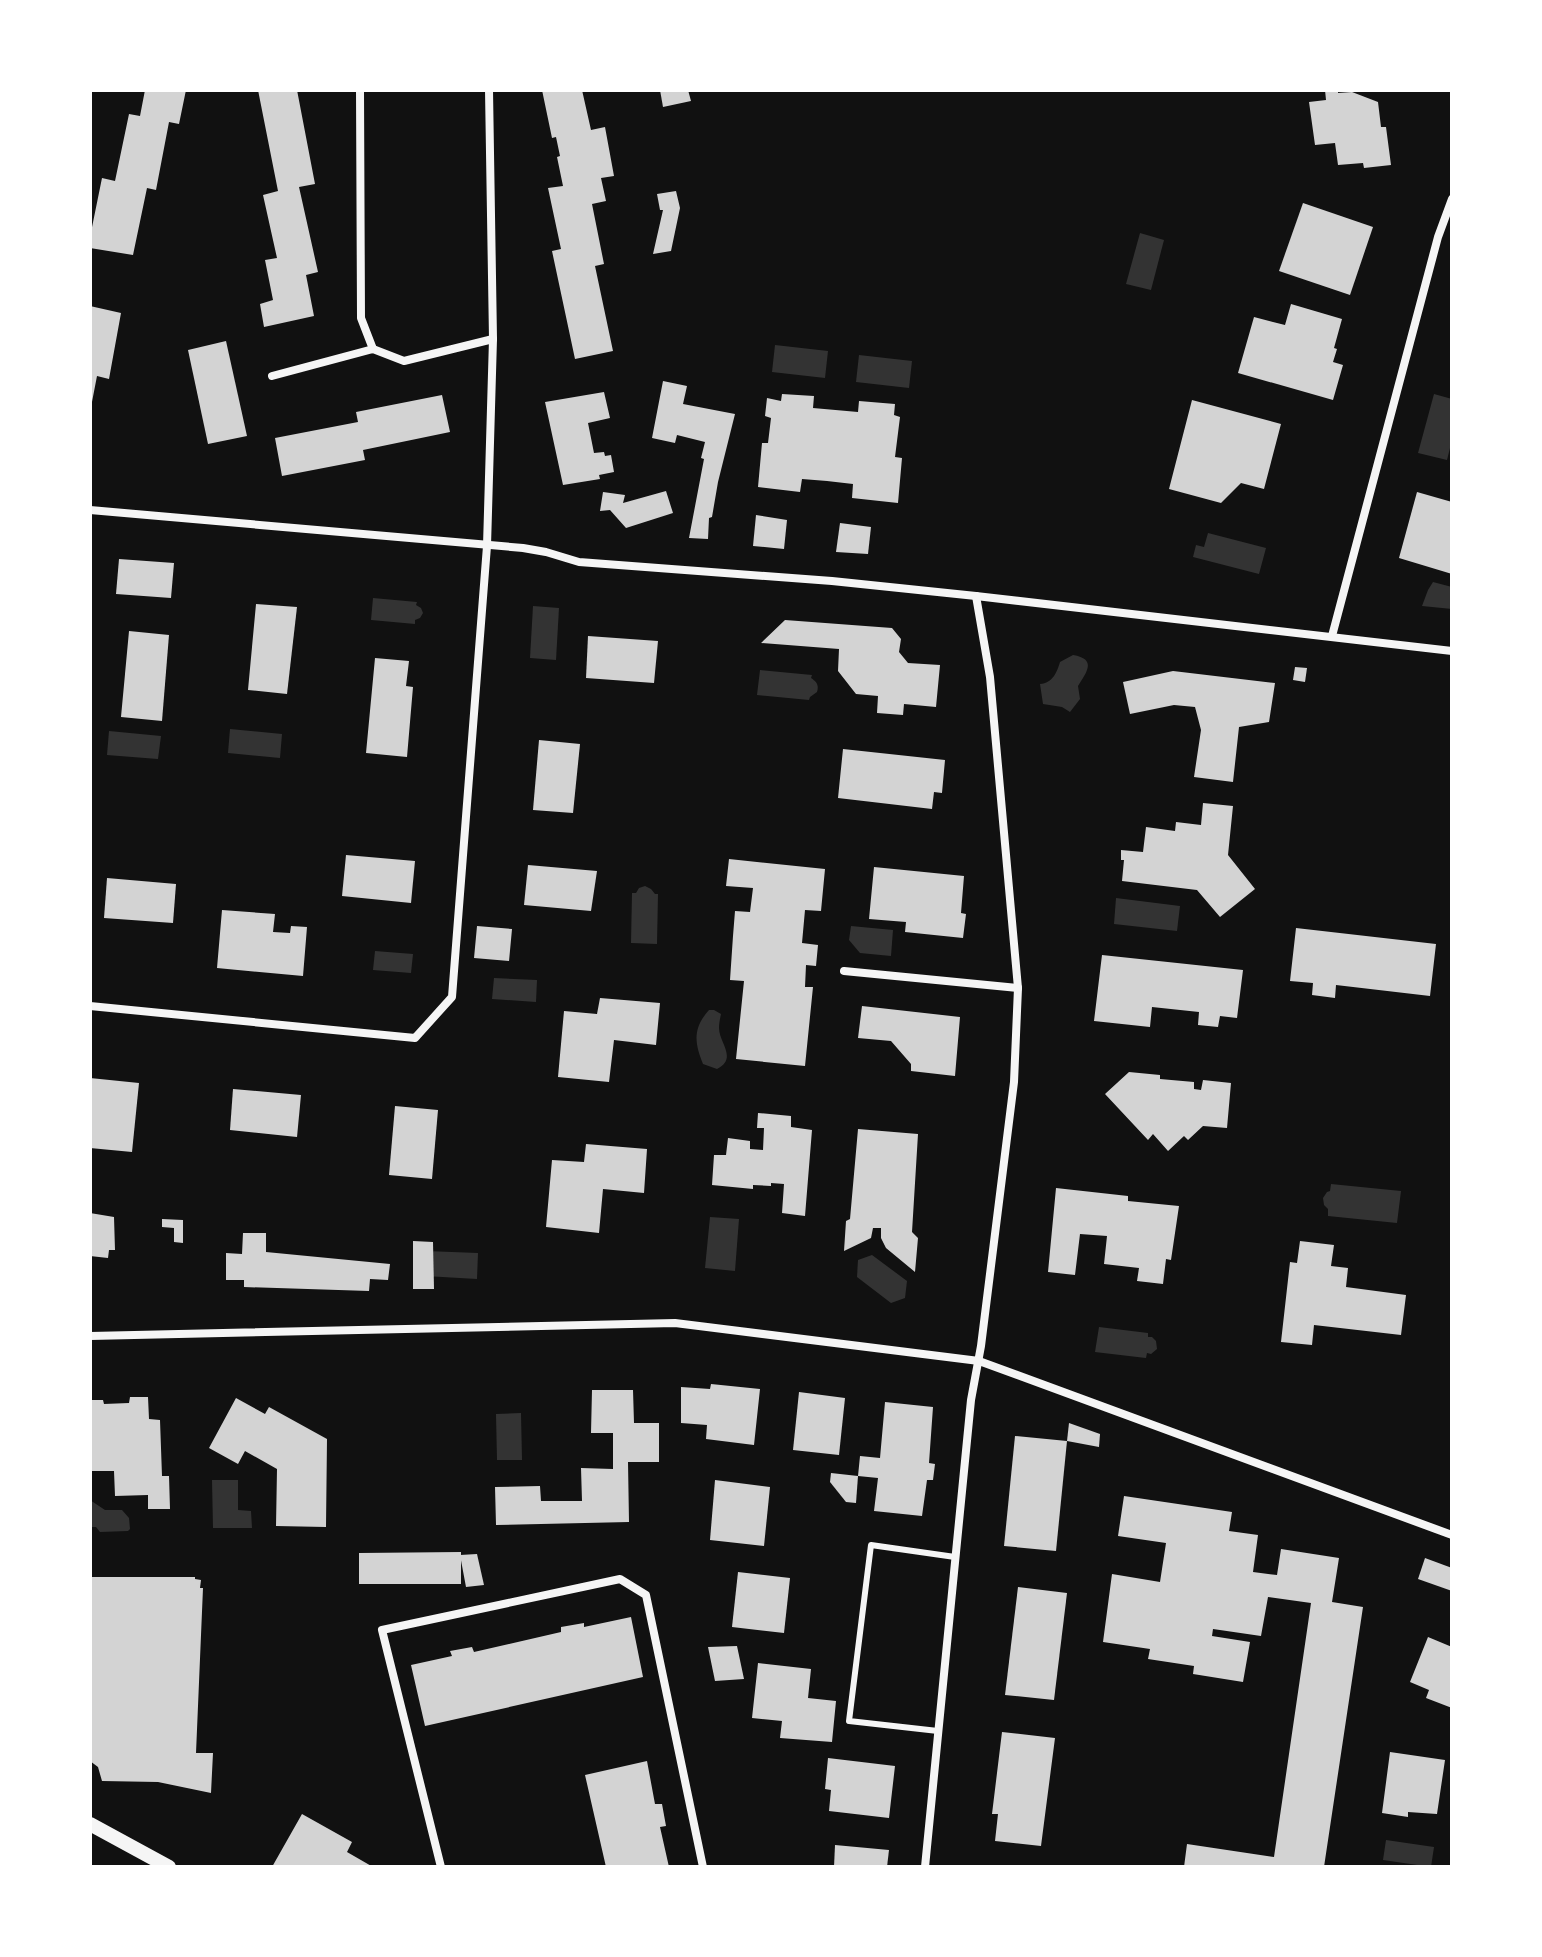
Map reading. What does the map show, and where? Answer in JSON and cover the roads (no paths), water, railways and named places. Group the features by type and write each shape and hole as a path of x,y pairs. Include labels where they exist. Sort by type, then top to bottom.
{"street":[{"path":"360,90 361,318 373,349"},
{"path":"90,1006 415,1038 452,997 487,546 493,339 489,90"},
{"path":"1332,636 1438,237 1452,199"},
{"path":"272,376 373,349 404,361 493,339"},
{"path":"90,510 535,550 579,562 832,581 1452,651"},
{"path":"925,1867 971,1400 979,1361 1014,1082 1018,988 990,677 976,596"},
{"path":"844,971 1018,988"},
{"path":"90,1336 675,1323 979,1361 1452,1535"},
{"path":"441,1867 382,1630 620,1579 646,1595 703,1867"},
{"path":"90,1824 169,1867"}],"lane":[{"path":"938,1731 849,1721 871,1545 955,1557"}]}
